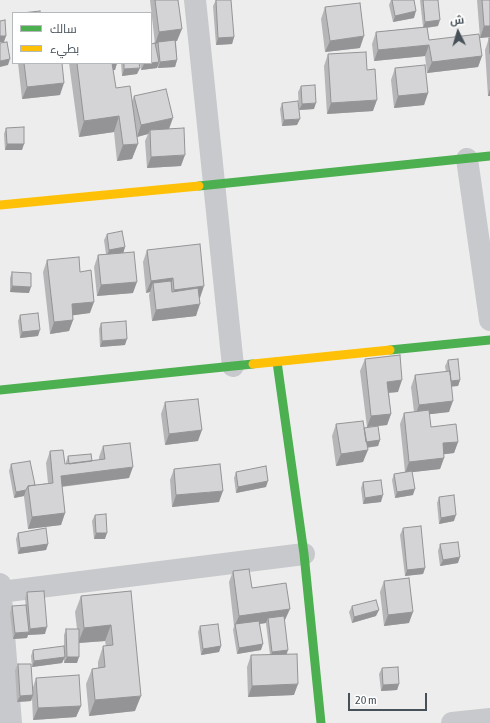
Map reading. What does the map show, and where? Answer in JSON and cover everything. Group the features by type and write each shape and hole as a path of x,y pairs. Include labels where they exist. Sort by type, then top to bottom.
{"street":[{"path":"194,0 215,185 233,366"},
{"path":"0,204 215,185 490,156"},
{"path":"467,159 490,320"},
{"path":"0,390 490,340"},
{"path":"277,362 304,554 321,723"},
{"path":"11,723 0,589 304,554"},
{"path":"452,723 490,719"}],"building":[{"path":"155,0 178,0 182,29 159,32"},
{"path":"216,0 231,0 234,37 218,38"},
{"path":"392,0 414,0 416,11 395,16"},
{"path":"423,0 438,0 440,20 425,22"},
{"path":"482,0 490,0 490,26 484,26"},
{"path":"360,3 364,36 330,41 325,7"},
{"path":"5,20 6,36 0,36 0,21"},
{"path":"427,27 429,40 479,34 482,56 432,62 429,45 378,50 376,32"},
{"path":"175,40 177,60 160,62 158,42"},
{"path":"7,42 10,59 0,61 0,43"},
{"path":"155,43 159,62 152,63 152,44"},
{"path":"366,52 367,70 375,69 377,100 331,103 328,54"},
{"path":"24,64 62,64 64,83 27,87"},
{"path":"77,64 112,64 116,88 130,86 138,144 123,145 119,116 84,121"},
{"path":"124,64 139,64 140,68 124,69"},
{"path":"425,65 428,93 398,96 395,68"},
{"path":"315,85 316,103 302,104 301,86"},
{"path":"166,89 173,118 141,125 134,96"},
{"path":"298,101 300,119 284,120 282,103"},
{"path":"24,127 24,144 7,144 6,128"},
{"path":"184,128 185,155 151,157 150,130"},
{"path":"122,231 125,247 109,250 107,234"},
{"path":"200,244 204,286 174,290 173,278 151,281 147,250"},
{"path":"134,252 137,282 101,285 98,255"},
{"path":"79,257 80,272 91,270 94,302 72,304 73,320 54,322 47,260"},
{"path":"12,272 31,273 31,287 12,286"},
{"path":"171,281 172,292 198,288 200,304 156,310 153,283"},
{"path":"38,313 40,330 22,332 20,315"},
{"path":"126,321 127,339 102,341 101,323"},
{"path":"400,355 402,380 387,382 391,414 371,416 365,359"},
{"path":"458,359 460,380 451,381 448,360"},
{"path":"450,371 453,401 419,405 415,375"},
{"path":"198,399 202,430 169,434 165,402"},
{"path":"429,410 431,427 456,424 458,442 443,443 444,458 409,462 404,413"},
{"path":"363,421 368,450 341,454 336,424"},
{"path":"378,426 380,440 366,442 364,428"},
{"path":"130,443 133,467 61,476 65,513 32,517 28,486 53,483 50,451 63,450 65,464 105,459 103,446"},
{"path":"91,454 92,461 69,464 68,456"},
{"path":"30,461 35,485 28,486 26,490 16,492 11,464"},
{"path":"220,464 223,491 176,495 174,469"},
{"path":"266,466 268,481 238,487 236,472"},
{"path":"412,471 415,489 397,492 394,474"},
{"path":"381,480 383,495 365,498 363,482"},
{"path":"454,495 456,515 441,518 439,497"},
{"path":"106,514 107,533 96,533 95,515"},
{"path":"421,526 425,568 407,570 403,528"},
{"path":"46,528 48,544 20,548 18,533"},
{"path":"458,542 460,557 443,560 440,544"},
{"path":"249,569 252,588 286,583 290,609 239,616 233,571"},
{"path":"409,578 413,612 388,615 384,581"},
{"path":"44,591 47,627 30,629 27,592"},
{"path":"131,591 141,696 95,700 92,669 105,667 103,646 113,645 111,625 84,628 81,596"},
{"path":"376,600 379,610 354,617 352,606"},
{"path":"26,605 29,632 15,633 12,606"},
{"path":"284,616 288,650 272,652 268,618"},
{"path":"259,621 263,644 239,648 235,624"},
{"path":"218,624 221,646 203,649 200,626"},
{"path":"66,629 79,629 79,657 67,657"},
{"path":"64,646 65,657 34,661 33,650"},
{"path":"297,654 298,684 252,686 251,655"},
{"path":"18,664 31,664 33,695 20,696"},
{"path":"398,667 399,684 383,685 382,668"},
{"path":"79,675 81,706 38,708 36,678"}],"traffic: fast":[{"path":"199,186 490,156"},
{"path":"390,350 490,340"},
{"path":"277,362 304,554 321,723"},
{"path":"0,390 253,364"}],"traffic: slow":[{"path":"0,205 199,186"},
{"path":"253,364 390,350"}]}
